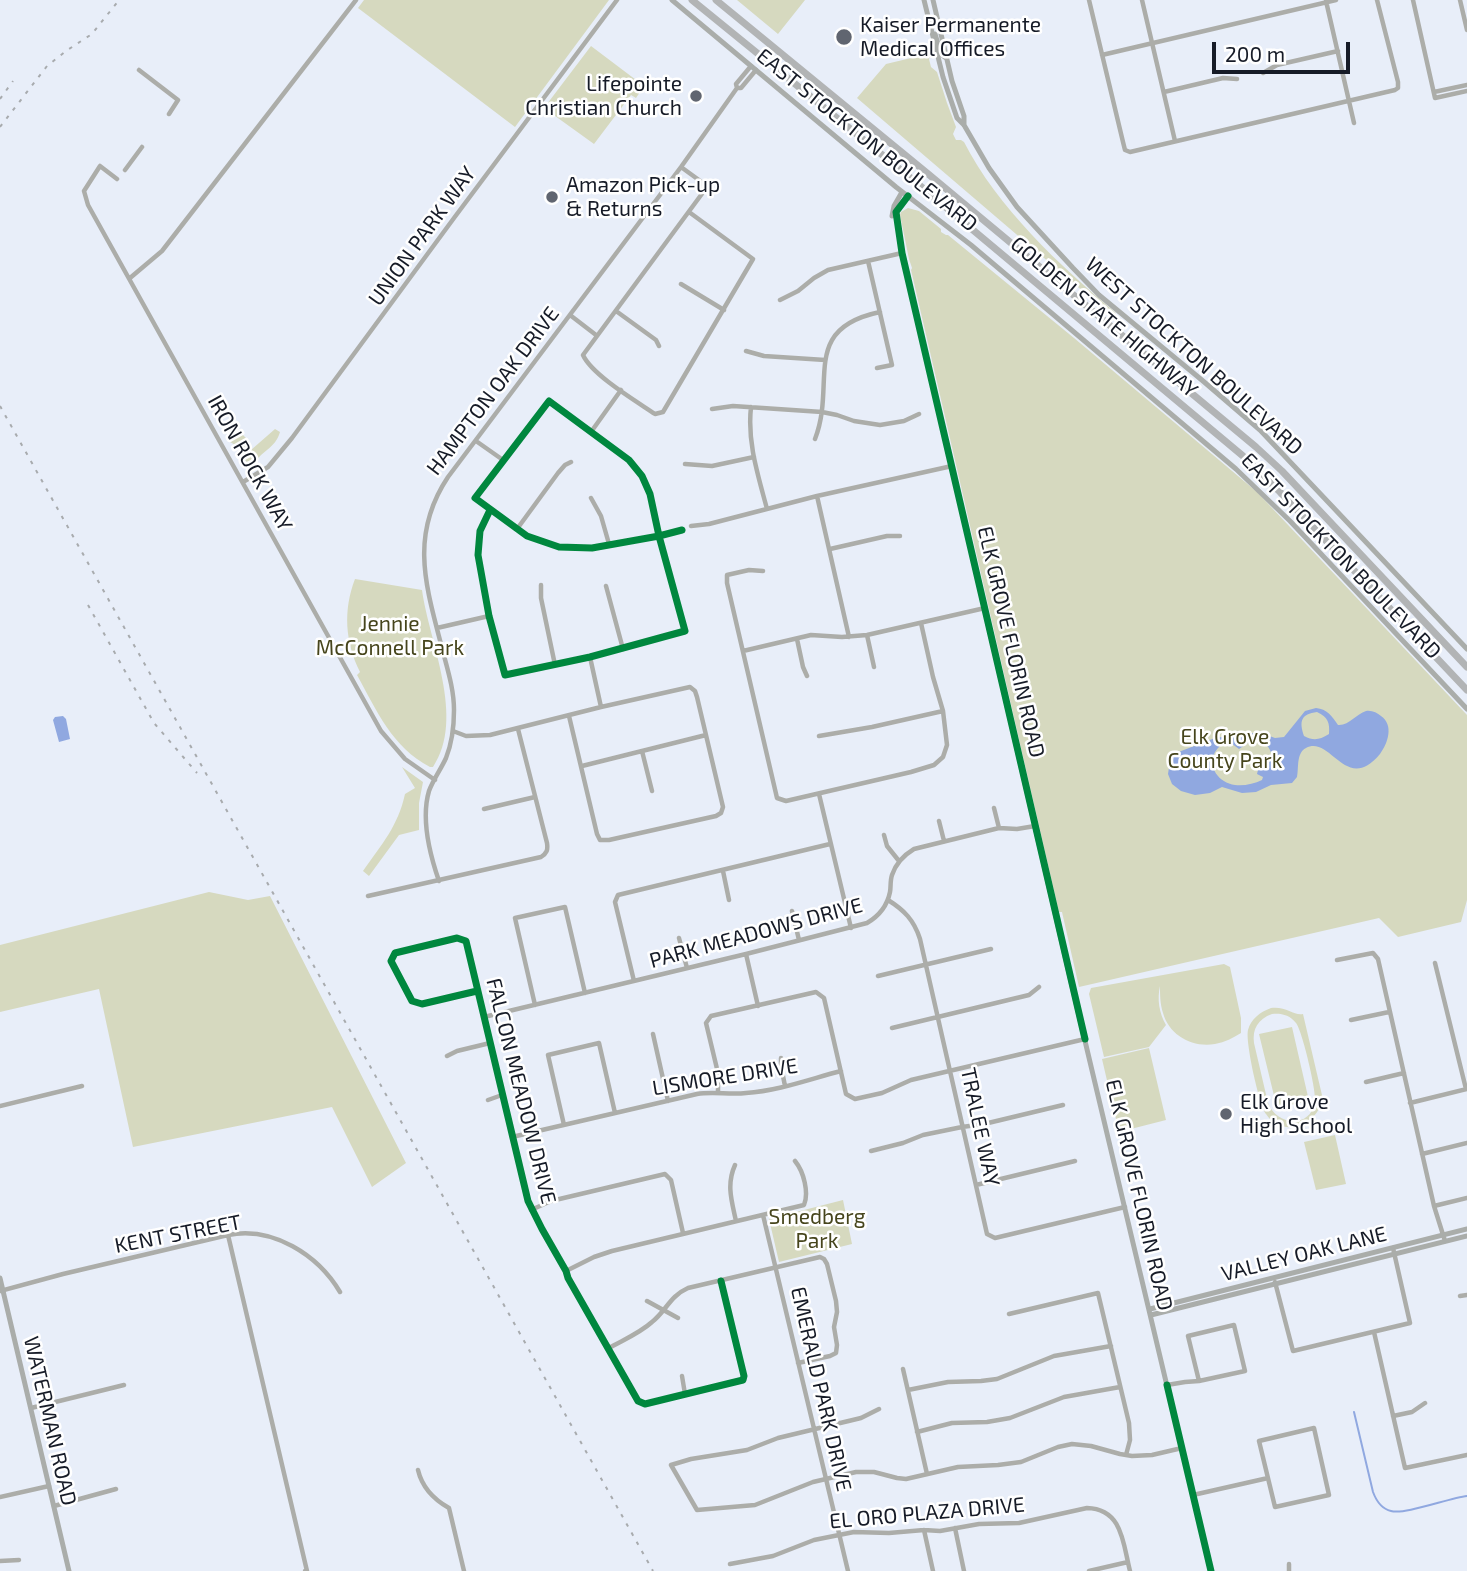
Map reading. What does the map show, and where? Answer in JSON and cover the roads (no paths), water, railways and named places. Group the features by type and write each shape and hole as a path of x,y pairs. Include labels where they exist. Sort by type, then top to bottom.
{"highway":[{"name":"GOLDEN STATE HIGHWAY","path":"692,0 1243,456 1467,690"},
{"name":"GOLDEN STATE HIGHWAY","path":"716,0 1265,455 1467,667"}],"main road":[{"name":"EAST STOCKTON BOULEVARD","path":"672,0 905,194 971,245 1248,480 1467,709"},
{"path":"924,0 953,108 964,125"},
{"path":"933,0 946,58 964,116 964,125"},
{"path":"931,29 941,54 946,58"},
{"path":"939,62 944,67 951,88 955,90"},
{"name":"WEST STOCKTON BOULEVARD","path":"964,125 989,168 1017,207 1099,295 1260,430 1467,649"},
{"name":"ELK GROVE FLORIN ROAD","path":"905,194 896,212 902,253 1211,1571"},
{"name":"VALLEY OAK LANE","path":"1150,1312 1444,1238 1467,1228"},
{"name":"VALLEY OAK LANE","path":"1444,1238 1467,1236"},
{"name":"WATERMAN ROAD","path":"0,1278 69,1571"}],"street":[{"path":"130,278 162,251 356,0"},
{"name":"UNION PARK WAY","path":"243,482 268,467 292,438 617,0"},
{"path":"1089,0 1122,142 1127,152 1398,88 1377,0"},
{"path":"1142,0 1175,141"},
{"path":"1102,55 1336,0"},
{"path":"1413,0 1435,95"},
{"path":"1460,0 1467,30"},
{"path":"1326,1 1354,123"},
{"path":"1263,74 1277,65 1338,51"},
{"name":"HAMPTON OAK DRIVE","path":"439,881 425,819 430,789 446,757 453,731 453,694 425,570 424,543 430,512 440,488 681,167 737,88 741,88 753,68"},
{"path":"139,70 178,100 169,114"},
{"path":"1164,92 1223,79 1237,79"},
{"path":"1435,95 1467,85"},
{"path":"1435,95 1467,91"},
{"path":"124,170 142,147"},
{"name":"IRON ROCK WAY","path":"117,179 100,166 84,191 88,205 382,731 405,759 435,780"},
{"path":"681,167 703,183 704,191 583,355 587,363 655,414 663,412 753,259 689,212"},
{"path":"780,300 798,291 823,272 902,253"},
{"path":"868,261 892,365 877,368"},
{"path":"681,284 724,310"},
{"path":"616,311 656,340 659,346"},
{"path":"815,439 821,419 825,360 830,344 843,326 858,317 880,312"},
{"path":"569,315 596,335"},
{"path":"746,351 764,356 825,360"},
{"path":"591,432 621,390"},
{"path":"490,510 480,531 478,561 505,675 623,649 685,631 659,536 650,494 638,470 629,460 549,401 475,498 517,529 538,541 559,547 581,548 659,536 682,530"},
{"path":"712,409 728,406 822,412 880,425 904,421 919,414"},
{"path":"751,407 750,428 754,457 767,509"},
{"path":"476,441 503,460"},
{"path":"685,464 712,466 754,457"},
{"path":"517,529 561,468 571,462"},
{"path":"691,526 952,466"},
{"path":"817,496 849,637"},
{"path":"591,498 601,516 609,544"},
{"path":"830,549 887,536 900,536"},
{"path":"763,571 749,570 727,575 727,583 777,798 786,801 929,767 943,757 947,745 943,711 921,623"},
{"path":"541,585 541,603 555,665"},
{"path":"606,586 623,649"},
{"path":"743,651 816,635 867,635 985,607"},
{"path":"437,628 489,616"},
{"path":"867,635 874,667"},
{"path":"797,639 807,676"},
{"path":"590,657 601,707"},
{"path":"453,731 466,736 483,736 690,687 697,694 723,807 721,813 600,840 569,716"},
{"path":"819,736 943,711"},
{"path":"368,896 546,854 547,843 518,729"},
{"path":"582,766 706,735"},
{"path":"642,751 652,791"},
{"path":"819,794 851,928"},
{"path":"484,809 535,797"},
{"path":"994,808 999,828"},
{"path":"939,821 944,841"},
{"path":"884,835 887,846 900,861 914,849 944,841 999,828 1017,829 1036,825"},
{"path":"634,981 615,902 618,895 831,844"},
{"name":"PARK MEADOWS DRIVE","path":"484,1017 867,923 882,911 888,900 892,874 900,861"},
{"path":"723,871 729,900"},
{"name":"TRALEE WAY","path":"888,900 900,907 913,921 920,939 987,1234 995,1238 1125,1206"},
{"path":"535,1005 515,918 565,907 585,993"},
{"path":"792,911 799,940"},
{"name":"FALCON MEADOW DRIVE","path":"477,991 422,1004 412,1001 391,961 395,953 457,938 467,942 531,1210 638,1401 645,1404 743,1380 721,1281"},
{"path":"680,938 687,968"},
{"path":"878,976 991,949"},
{"path":"1337,960 1366,953 1376,955 1434,1206 1444,1238"},
{"path":"746,954 758,1006"},
{"path":"1410,1103 1466,1089 1434,963"},
{"path":"892,1028 1029,995 1039,987"},
{"path":"718,1092 718,1073 706,1023 711,1016 817,992 824,998 846,1094 855,1100 887,1091 906,1082 1085,1039"},
{"path":"1351,1020 1390,1012"},
{"path":"653,1034 668,1101"},
{"path":"447,1056 490,1043"},
{"path":"564,1125 548,1055 599,1043 615,1113"},
{"path":"781,1058 780,1066 785,1086"},
{"name":"LISMORE DRIVE","path":"512,1137 704,1093 745,1094 841,1071"},
{"path":"1366,1082 1404,1073"},
{"path":"0,1105 82,1086"},
{"path":"488,1100 502,1095"},
{"path":"871,1151 923,1135 1063,1105"},
{"path":"1422,1154 1467,1143"},
{"path":"566,1271 603,1253 804,1205 807,1197 801,1169 795,1161"},
{"path":"976,1185 1075,1161"},
{"path":"735,1166 729,1189 736,1221"},
{"path":"531,1210 551,1201 665,1174 671,1180 683,1233"},
{"path":"1434,1206 1467,1198"},
{"name":"EMERALD PARK DRIVE","path":"763,1215 848,1571"},
{"name":"KENT STREET","path":"1,1290 228,1235 248,1234 294,1247 312,1258 328,1274 340,1292"},
{"path":"228,1235 305,1571"},
{"path":"1275,1281 1293,1351 1410,1323 1394,1251"},
{"path":"609,1348 650,1324 670,1300 683,1290 818,1257 826,1261 836,1301 836,1353 798,1363"},
{"path":"1009,1314 1098,1293 1130,1429 1126,1455"},
{"path":"1460,1296 1467,1295"},
{"path":"647,1301 678,1318"},
{"path":"1167,1385 1199,1381 1245,1371 1234,1325 1188,1336 1199,1381"},
{"path":"1374,1332 1405,1468 1467,1455"},
{"path":"908,1390 948,1382 998,1378 1054,1356 1111,1346"},
{"path":"903,1369 927,1474"},
{"path":"682,1376 685,1394"},
{"path":"31,1408 124,1385"},
{"path":"918,1432 952,1423 1010,1418 1065,1397 1120,1387"},
{"path":"1393,1416 1412,1412 1425,1404"},
{"path":"879,1409 861,1418 778,1438 747,1450 671,1465 697,1510 755,1505 802,1486 862,1472 880,1473 901,1479 969,1465 1021,1462 1072,1444 1126,1455 1152,1455 1182,1448"},
{"path":"1314,1428 1329,1494 1275,1507 1268,1478 1259,1440 1314,1428"},
{"path":"418,1470 426,1489 449,1508 464,1571"},
{"path":"1193,1495 1268,1478"},
{"path":"0,1497 49,1486"},
{"path":"54,1506 116,1489"},
{"name":"EL ORO PLAZA DRIVE","path":"730,1564 773,1556 814,1540 859,1531 889,1534 940,1531 979,1524 1014,1523 1087,1508 1097,1509 1111,1516 1117,1524 1130,1571"},
{"path":"954,1528 964,1571"},
{"path":"924,1530 933,1571"},
{"path":"0,1561 19,1560"},
{"path":"1090,1571 1128,1562"}],"water":[{"path":"1316,708 1323,710 1338,725 1346,724 1366,711 1374,712 1385,720 1389,729 1385,745 1368,765 1358,769 1348,767 1323,749 1315,746 1306,748 1301,753 1297,777 1292,783 1271,785 1256,792 1242,793 1222,787 1210,793 1195,795 1181,791 1172,784 1168,774 1170,761 1176,753 1215,738 1249,733 1284,737 1305,711","holes":["1317,712 1328,721 1329,734 1319,739 1311,739 1304,736 1302,722 1308,714","1255,738 1266,744 1272,756 1269,762 1259,766 1257,774 1263,777 1262,780 1238,785 1229,784 1220,778 1212,763 1218,748 1227,740 1239,749"]},
{"path":"63,716 70,739 59,742 53,720"}],"waterway":[{"path":"1354,1412 1373,1492 1385,1508 1391,1511 1406,1511 1467,1496"}],"railway":[{"path":"0,127 47,66 92,34 119,0"},
{"path":"0,99 13,81"},
{"path":"0,406 653,1571"},
{"path":"88,605 154,723 197,773"}],"place":[{"name":"Kaiser Permanente Medical Offices","path":"844,37"},
{"name":"Lifepointe Christian Church","path":"696,96"},
{"name":"Amazon Pick-up & Returns","path":"552,197"},
{"name":"Elk Grove High School","path":"1226,1114"}],"park label":[{"name":"Jennie McConnell Park","path":"390,636"},
{"name":"Elk Grove County Park","path":"1225,749"},
{"name":"Smedberg Park","path":"817,1229"}]}
